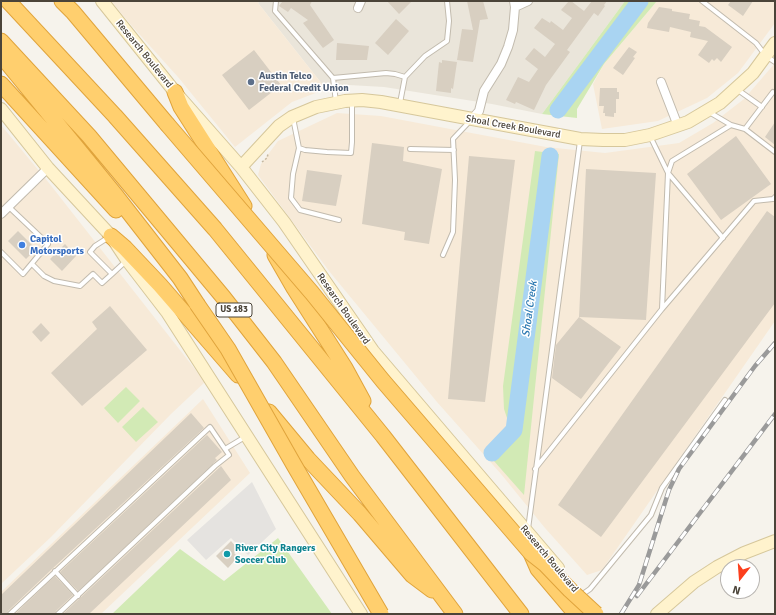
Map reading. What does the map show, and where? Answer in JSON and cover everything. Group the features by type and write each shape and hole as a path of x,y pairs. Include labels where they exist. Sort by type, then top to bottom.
{"highway":[{"path":"8,1 116,116 199,209 383,436 521,614"},
{"path":"67,4 167,124 312,293 383,380 531,553 545,564 596,614"},
{"name":"US 183","path":"1,41 89,136 224,298 274,362 352,476 455,614"},
{"path":"1,55 117,197 180,278 198,304 228,349 381,614"},
{"path":"1,84 114,208 198,304"},
{"path":"175,92 181,107 345,368 383,436"},
{"path":"111,236 125,248 160,284 220,352 308,459 360,514 412,575 443,598"},
{"path":"531,553 538,569 576,614"}],"main road":[{"name":"Research Boulevard","path":"103,1 175,92 241,167 297,240 372,351 461,453 575,588 586,608 586,614"},
{"name":"Shoal Creek Boulevard","path":"241,167 279,126 293,117 316,107 336,102 381,102 580,139 625,140 650,136 688,122 720,103 770,59 775,43"},
{"path":"1,109 48,168 111,236 127,260 167,312 361,614"},
{"path":"657,614 694,582 717,567 744,553 775,541"}],"street":[{"path":"472,119 480,111 484,91 501,64 508,47 513,30 515,4 528,1"},
{"path":"661,82 678,126"},
{"path":"1,214 48,168"}],"lane":[{"path":"276,1 275,11 333,78 336,102"},
{"path":"399,106 405,77 425,56 447,41 449,21 447,1"},
{"path":"702,1 756,43 770,59"},
{"path":"333,78 386,74 396,74 405,77"},
{"path":"736,89 762,107"},
{"path":"745,129 773,92"},
{"path":"299,148 351,153 352,101"},
{"path":"707,111 731,125 745,129 775,152"},
{"path":"293,117 299,148 293,174 291,198 300,210 339,220"},
{"path":"443,255 453,232 455,180 453,139 472,119"},
{"path":"662,309 668,173 672,161 731,125"},
{"path":"650,136 668,173 723,238"},
{"path":"527,533 580,139"},
{"path":"410,149 454,150"},
{"path":"535,470 662,309 754,201 773,199 775,197"},
{"path":"1,252 24,274 48,244 9,207"},
{"path":"111,236 95,246 90,252 112,274"},
{"path":"32,264 44,276 54,281 80,286 93,274 102,283 127,260"},
{"path":"580,597 590,589 651,516 662,488 725,400"},
{"path":"10,614 55,571 61,568 210,427 229,455 215,466 58,614"},
{"path":"225,449 247,436"},
{"path":"55,571 78,596"}],"shaded area":[{"path":"111,1 260,1 258,3 326,89 292,102 235,147 178,77"},
{"path":"260,1 625,1 542,114 492,104 384,87 349,85 326,89 258,3"},
{"path":"657,1 775,1 775,23 738,73 707,98 658,121 602,129 593,84 604,64"},
{"path":"775,63 775,321 602,570 587,575 437,402 329,271 258,175 261,164 278,141 337,113 381,116 546,147 605,153 679,143 713,123 744,99"},
{"path":"1,125 49,183 205,382 171,414 51,537 1,584"},
{"path":"203,399 250,473 101,614 1,614 1,592"},
{"path":"252,482 276,529 248,555 231,538 206,560 187,540"}],"green space":[{"path":"625,1 657,1 604,64 577,109 577,118 542,114"},
{"path":"535,151 559,154 524,495 486,452 505,435 510,427 504,409 503,386"},
{"path":"126,387 140,401 118,423 104,408"},
{"path":"143,407 158,422 136,442 122,427"},
{"path":"278,538 332,614 112,614 180,549 224,581"}],"building":[{"path":"279,1 312,1 310,5 334,40 323,48 303,23 308,20 291,8 288,12 279,6 282,2"},
{"path":"387,1 412,1 399,14"},
{"path":"467,1 483,1 488,19 480,20 473,62 457,60 462,29 473,30"},
{"path":"569,1 584,11 592,1 607,1 598,16 594,13 567,50 570,52 546,85 534,110 516,102 515,104 506,100 518,77 529,82 538,69 525,59 534,48 545,57 555,44 534,28 542,18 550,23 551,21 563,30 572,18 561,10"},
{"path":"731,1 753,1 743,16 728,5"},
{"path":"659,7 690,14 689,19 700,21 699,26 705,27 732,47 721,62 717,58 714,61 712,59 709,63 698,55 708,41 690,37 691,32 670,27 669,32 647,28 648,23"},
{"path":"396,19 409,31 388,55 375,43"},
{"path":"337,43 369,46 367,60 336,60"},
{"path":"629,47 637,52 633,57 635,58 623,75 613,68"},
{"path":"254,50 281,85 249,110 222,75"},
{"path":"442,60 457,62 453,89 451,88 451,93 436,91 439,62 442,63"},
{"path":"600,88 617,88 617,92 619,92 619,99 616,99 616,113 614,113 614,117 605,116 605,113 603,113 604,106 599,106"},
{"path":"775,122 775,145 765,137"},
{"path":"736,136 771,184 721,220 687,174"},
{"path":"372,143 404,147 403,161 442,169 429,244 404,240 405,232 362,224"},
{"path":"469,156 515,160 485,402 448,399"},
{"path":"586,169 656,173 646,320 579,317"},
{"path":"307,170 342,175 336,206 302,201"},
{"path":"767,211 775,217 775,303 601,537 558,505"},
{"name":"Capitol Motorsports","path":"18,231 36,249 26,259 8,241"},
{"path":"65,244 76,256 62,271 50,259"},
{"path":"110,306 147,350 82,406 51,373 97,329 92,322"},
{"path":"579,317 621,347 581,399 552,378 556,345"},
{"path":"41,323 50,333 41,342 32,332"},
{"path":"191,413 204,428 52,569 8,611 7,614 1,614 1,595"},
{"path":"207,435 222,452 215,458 217,460 78,591 60,572"},
{"path":"221,466 231,480 89,614 63,614"},
{"name":"River City Rangers Soccer Club","path":"231,541 238,549 234,553 238,557 228,568 216,556"},
{"path":"55,576 73,595 56,611 55,614 15,614"}],"waterway":[{"name":"Shoal Creek","path":"558,110 640,1"},
{"name":"Shoal Creek","path":"492,453 514,430 550,156"}],"railway":[{"path":"621,614 639,585 669,490 679,469 755,366 775,343"},
{"path":"637,596 775,414"}],"place":[{"name":"Austin Telco Federal Credit Union","path":"251,82"},
{"name":"Capitol Motorsports","path":"22,245"},
{"name":"River City Rangers Soccer Club","path":"227,554"}]}
